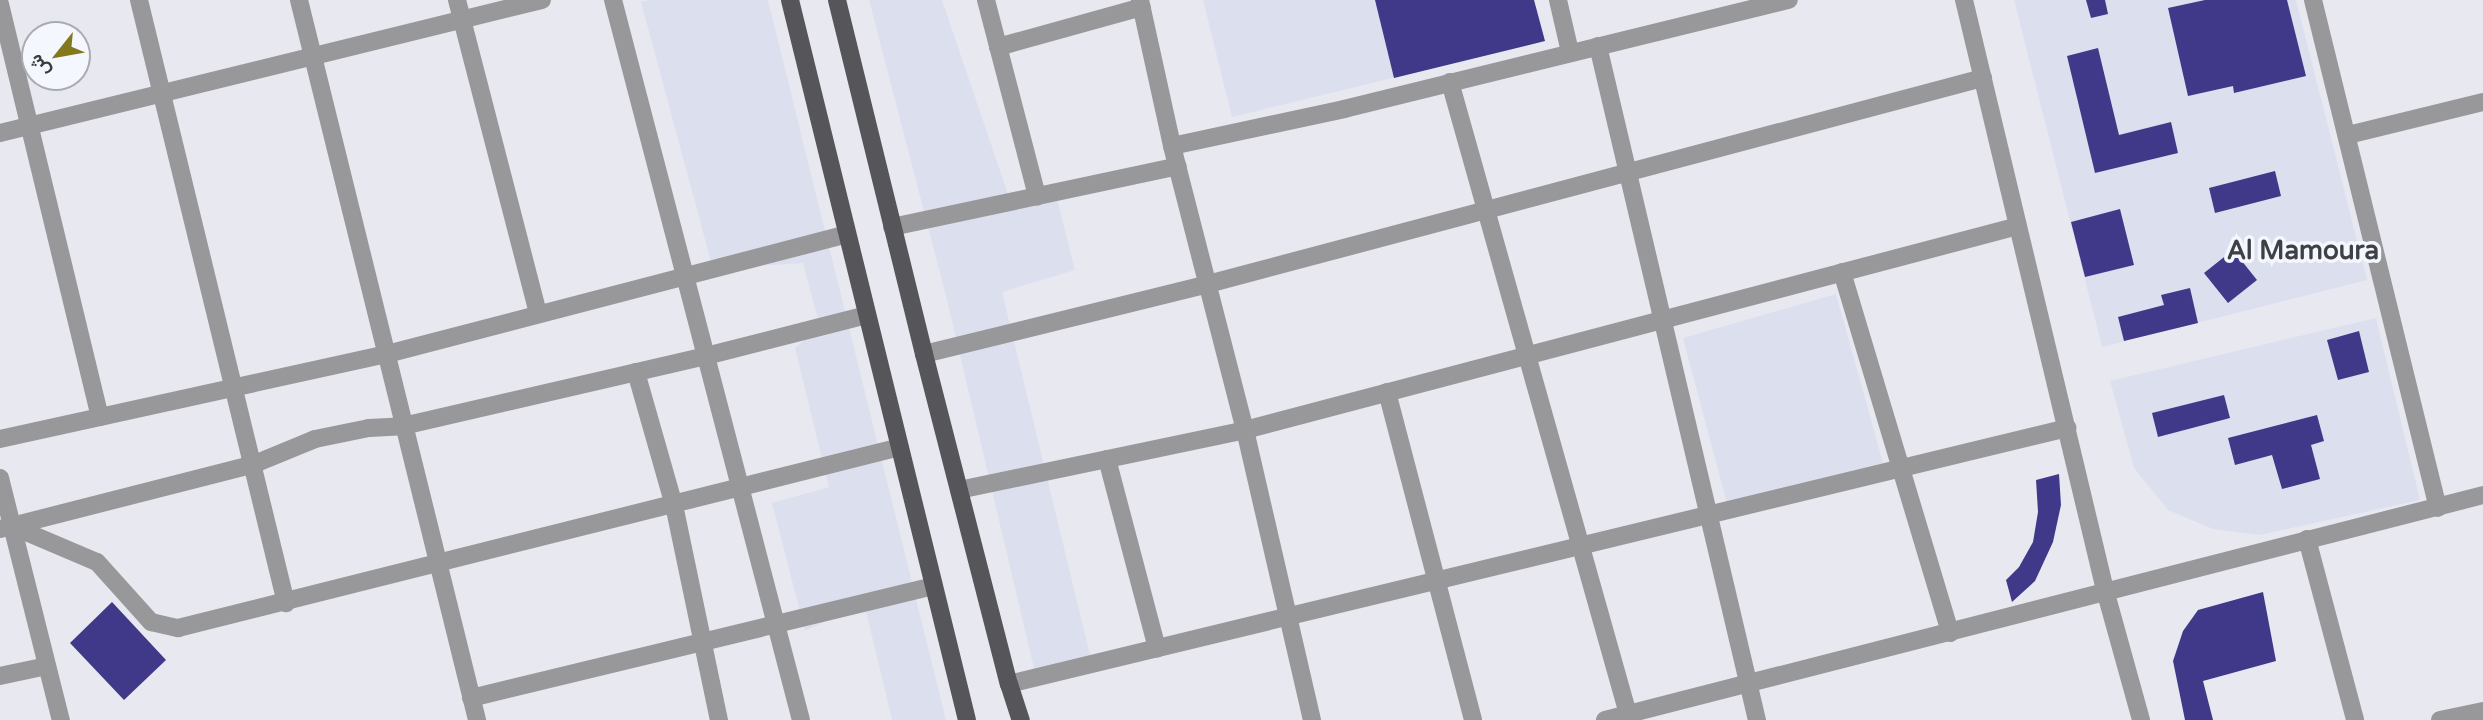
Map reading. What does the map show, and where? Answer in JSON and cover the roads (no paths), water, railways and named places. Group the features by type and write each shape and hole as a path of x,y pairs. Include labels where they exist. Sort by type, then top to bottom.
{"main road":[{"path":"790,0 966,720"},
{"path":"837,0 924,354 1009,684 1021,720"}],"street":[{"path":"139,0 286,603"},
{"path":"299,0 387,354 436,565 477,720"},
{"path":"457,0 538,314"},
{"path":"0,133 542,0"},
{"path":"613,0 801,720"},
{"path":"986,0 1037,196"},
{"path":"1558,0 1570,52"},
{"path":"1172,146 1789,0"},
{"path":"1964,0 2105,590 2141,720"},
{"path":"2313,0 2438,509"},
{"path":"0,4 100,417"},
{"path":"998,47 1141,4 1172,146 1245,430 1286,617 1312,720"},
{"path":"1598,46 1757,720"},
{"path":"924,354 1208,284 1983,78"},
{"path":"1450,82 1628,714"},
{"path":"2348,135 2483,102"},
{"path":"892,227 1178,166"},
{"path":"959,490 1245,430 2018,226"},
{"path":"0,439 387,354 847,234"},
{"path":"1842,272 1903,466 1950,633"},
{"path":"6,527 252,465 315,439 369,428 404,426 706,356 867,315"},
{"path":"636,372 674,505 719,720"},
{"path":"1387,392 1474,720"},
{"path":"1009,684 2067,428"},
{"path":"6,527 97,562 151,622 178,628 900,447"},
{"path":"1107,459 1157,648"},
{"path":"0,478 6,527 61,720"},
{"path":"1605,720 1950,633 2105,590 2438,509 2483,495"},
{"path":"2307,540 2355,720"},
{"path":"471,698 933,586"},
{"path":"0,676 47,666"},
{"path":"2440,720 2483,711"}],"district":[{"name":"Al Mamoura","path":"2303,251"}]}
